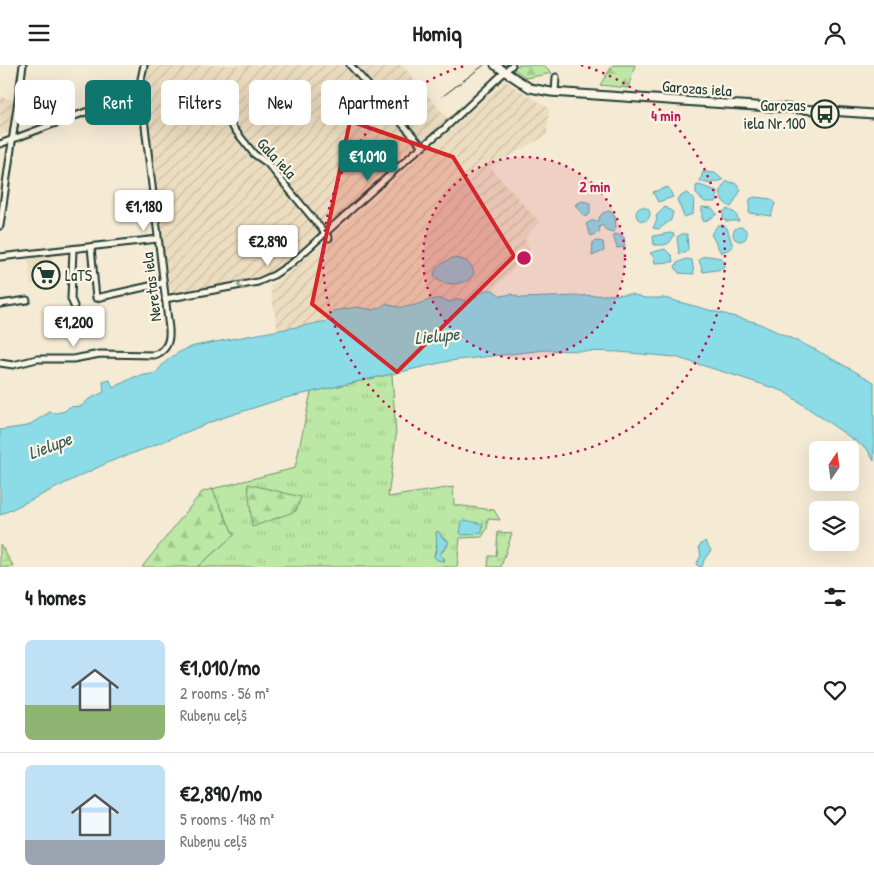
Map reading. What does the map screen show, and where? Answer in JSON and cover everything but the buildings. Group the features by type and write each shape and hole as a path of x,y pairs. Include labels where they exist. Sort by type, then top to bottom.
{"main road":[{"name":"Garozas iela","path":"495,65 530,88 555,93 874,114"}],"street":[{"path":"0,226 23,65"},
{"name":"Neretas iela","path":"0,363 12,365 37,359 73,359 100,354 148,356 159,354 169,341 140,84 144,65"},
{"path":"350,65 423,147"},
{"path":"165,299 267,279 292,263 328,236 512,65"},
{"path":"555,93 556,77"},
{"path":"0,144 85,112"},
{"name":"Gala iela","path":"231,125 254,154 267,163 328,236"},
{"path":"0,257 158,239"},
{"path":"91,247 96,298 163,283"},
{"path":"73,249 71,299 74,306"},
{"path":"0,304 26,300"}],"highlighted area":[{"path":"350,121 453,157 514,256 397,372 312,304"}],"shaded area":[{"path":"147,65 402,65 415,80 321,80 321,125 427,125 427,94 449,120 393,167 301,253 275,270 258,278 174,293 167,289 148,125 151,125 151,80 144,80"},
{"path":"505,81 549,108 547,135 490,167 539,222 525,239 530,251 493,290 485,290 470,302 450,303 430,299 410,308 392,306 373,310 357,307 333,311 328,321 278,332 270,286 306,259"},
{"path":"0,96 15,101 11,131 0,135"},
{"path":"51,254 54,283 31,285 28,256"}],"green space":[{"path":"509,65 544,65 552,73 526,78"},
{"path":"613,65 635,65 628,88 600,85"},
{"path":"392,374 396,436 388,497 453,487 454,505 494,510 500,520 488,519 487,529 482,537 460,538 457,567 197,567 234,535 212,489 295,468 311,392","holes":["442,537 447,539 448,546 440,554 445,560 434,556 437,542"]},
{"path":"248,484 301,497 296,511 252,527"},
{"path":"212,489 234,535 197,567 142,567 202,492"},
{"path":"498,532 512,533 501,567 488,567 489,556 496,556"},
{"path":"0,544 14,567 0,567"}],"water":[{"path":"703,172 715,173 723,180 710,184 700,181"},
{"path":"727,181 737,184 741,190 731,207 724,202 721,195 722,188"},
{"path":"699,185 717,191 716,202 705,202 696,194 696,186"},
{"path":"668,187 673,197 658,202 653,192"},
{"path":"686,193 694,198 693,214 684,217 677,199"},
{"path":"755,197 771,199 775,203 771,216 749,213 750,199"},
{"path":"582,201 590,203 590,214 585,217 575,205"},
{"path":"640,207 646,207 650,214 646,221 640,221 636,217 636,211"},
{"path":"665,207 673,212 671,220 659,229 653,228 657,220 656,216"},
{"path":"702,207 712,208 717,214 704,222"},
{"path":"727,209 735,213 739,221 726,221 723,218 723,212"},
{"path":"610,211 615,217 616,228 613,232 606,230 602,225 599,227 600,232 591,236 586,224 591,221 598,221 602,214"},
{"path":"718,225 723,225 727,228 733,247 721,253 711,234"},
{"path":"737,227 743,227 747,234 743,241 737,241 733,237 733,231"},
{"path":"616,234 624,237 625,247 617,248 613,235"},
{"path":"674,234 669,243 654,245 653,236"},
{"path":"687,234 688,249 685,253 679,254 677,237"},
{"path":"593,242 603,242 604,251 592,256"},
{"path":"665,249 672,256 673,262 655,263 650,253"},
{"path":"702,257 721,258 725,263 723,269 703,272 699,260"},
{"path":"452,258 463,260 472,266 474,274 469,280 451,284 442,282 434,277 437,267"},
{"path":"686,259 692,260 694,274 679,273 675,267 677,263"},
{"name":"Lielupe","path":"485,290 493,290 501,296 511,294 521,298 631,294 645,298 664,298 758,323 816,350 874,382 874,461 867,449 859,443 859,441 855,441 783,391 675,357 619,352 545,350 449,361 281,399 216,420 109,462 0,515 0,430 27,426 50,412 56,413 65,411 69,407 82,406 89,399 104,392 103,382 110,380 113,388 134,377 156,373 173,356 194,346 328,321 333,311 357,307 373,310 386,303 404,307 413,306 435,299 450,302 459,299 470,302"},
{"path":"462,521 483,524 482,533 463,535 460,533"},
{"path":"438,531 449,542 440,554 445,562 436,559 434,556 437,547 436,532"},
{"path":"705,541 711,550 704,560 702,567 696,564 701,556 699,546"}],"railway":[{"path":"443,96 484,65"}],"place":[{"name":"Garozas iela Nr.100","path":"825,114"},
{"name":"LaTS","path":"46,275"}]}
